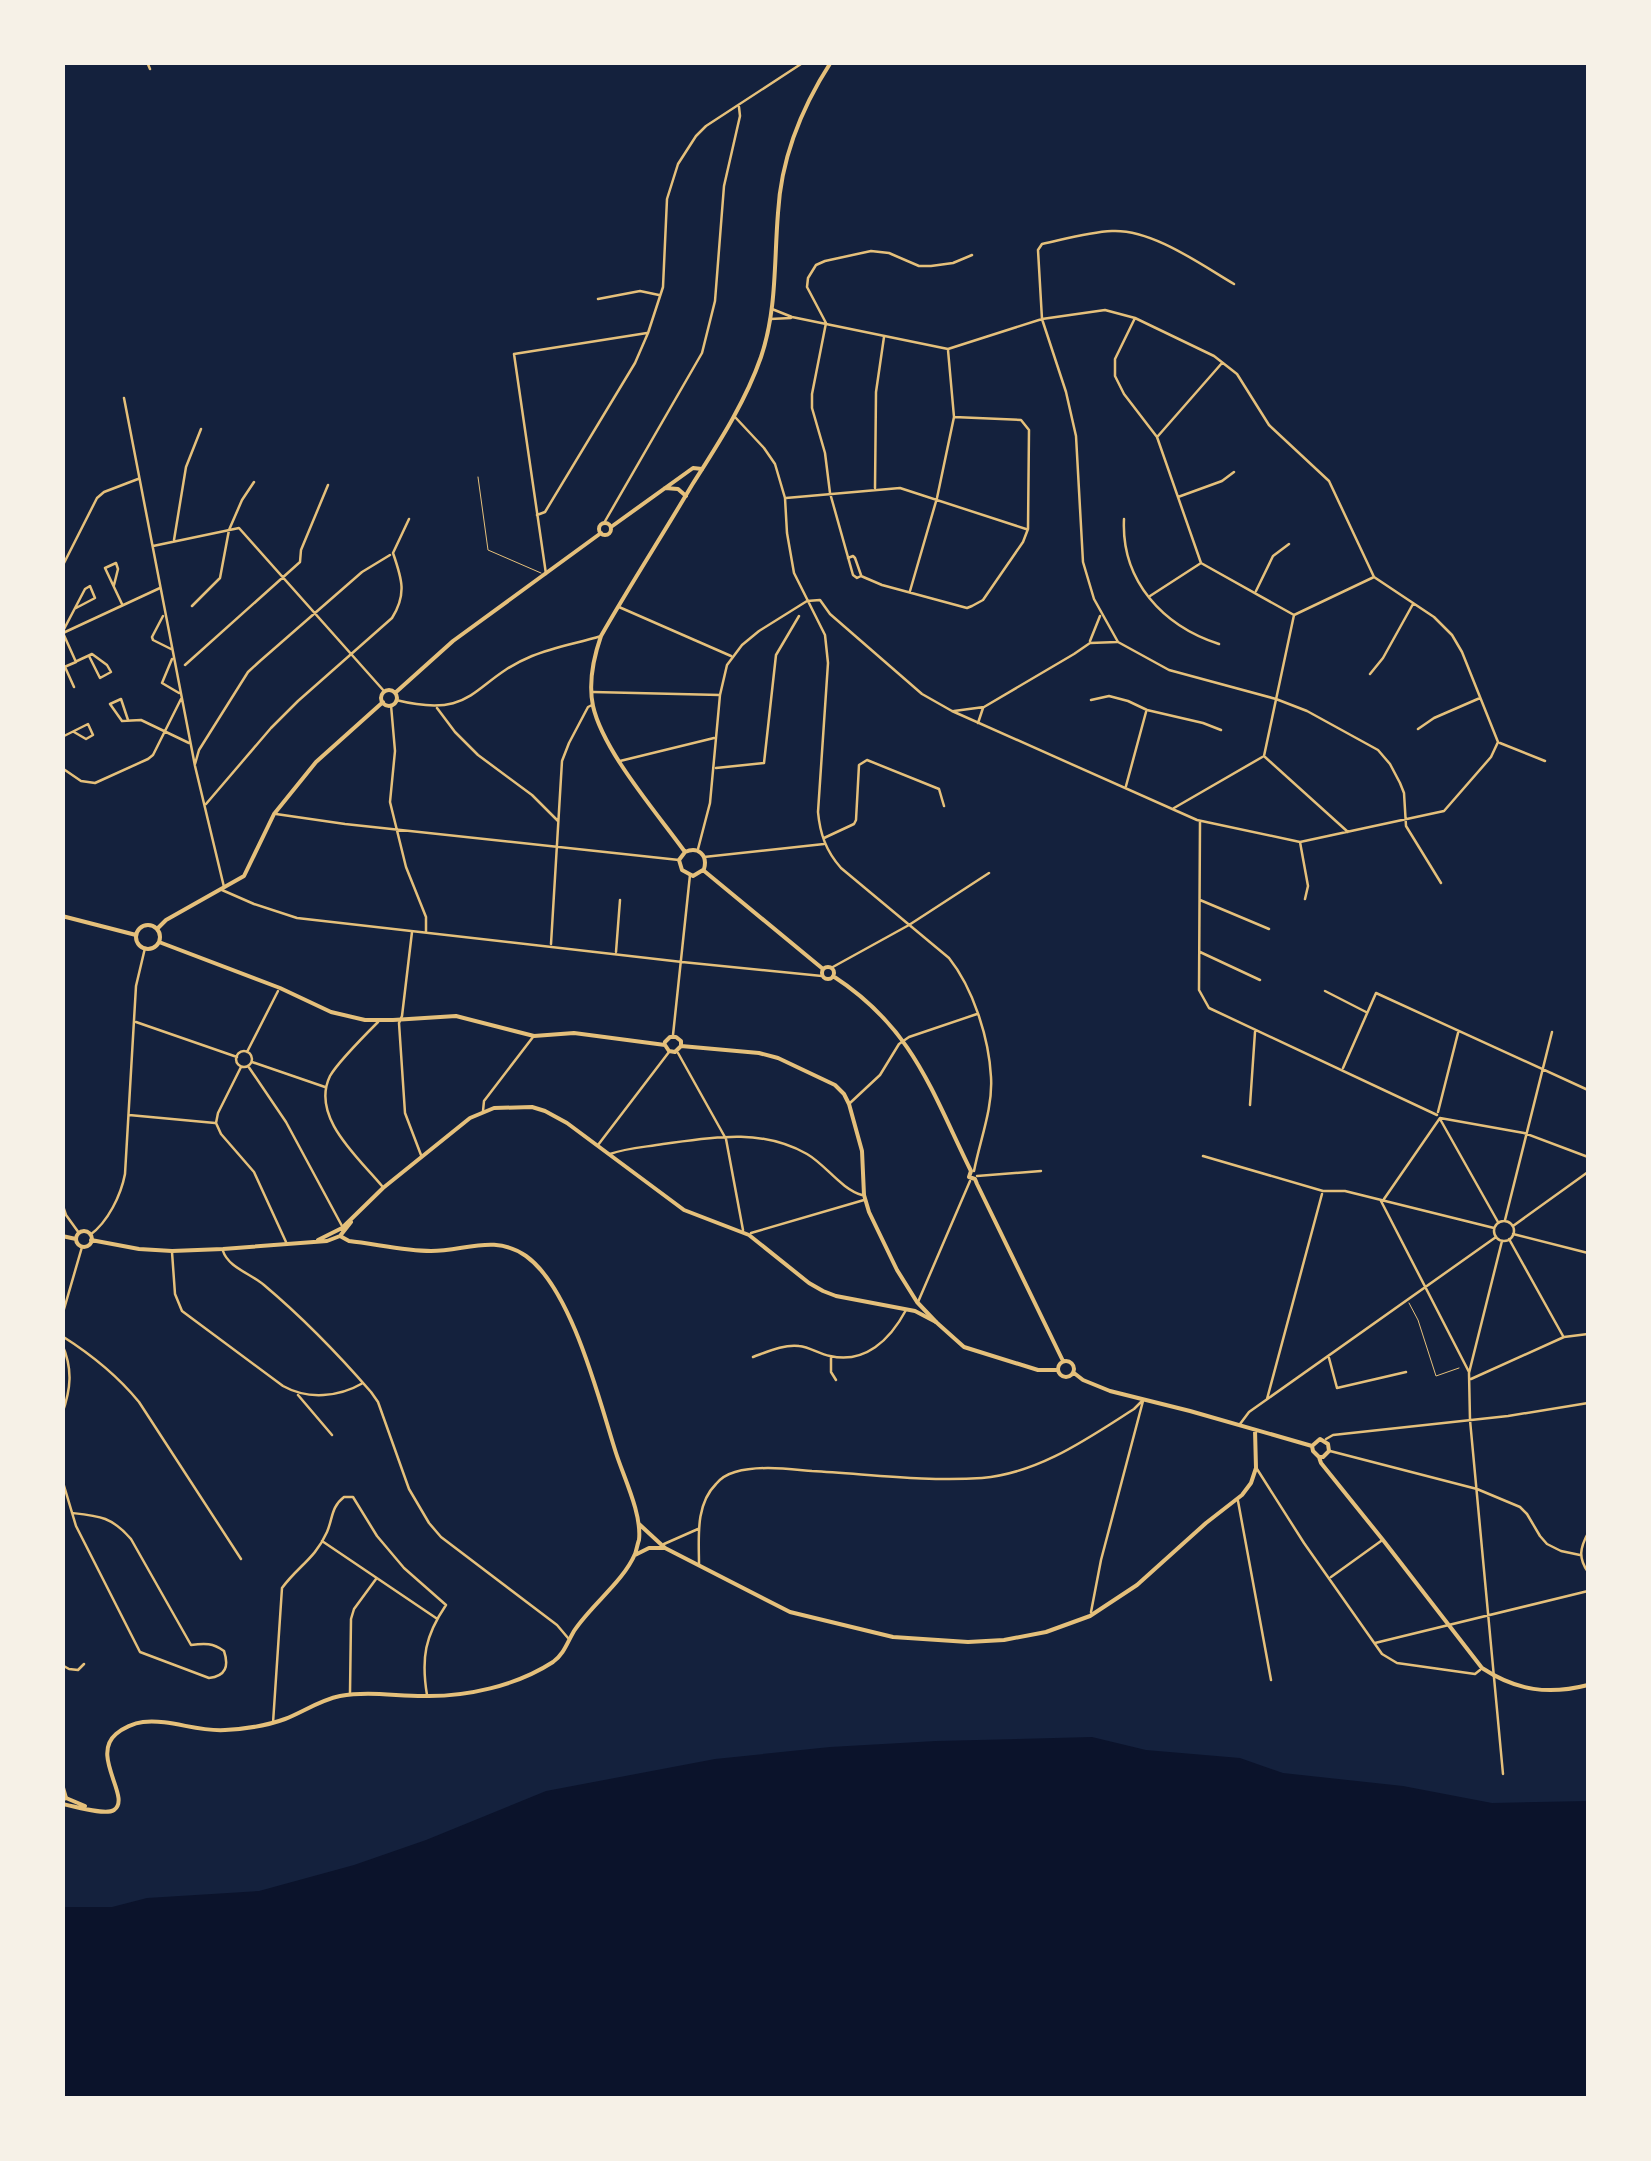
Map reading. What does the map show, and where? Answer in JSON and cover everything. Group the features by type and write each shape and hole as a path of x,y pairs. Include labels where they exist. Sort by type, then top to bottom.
{"main road":[{"path":"685,852 620,762 599,724 592,692 594,658 618,606 744,398 762,354 772,309 784,170 801,114 831,62"},
{"path":"157,929 166,920 244,876 274,814 316,762 382,702 394,699 453,641 600,533 607,534 610,527 693,468 702,469"},
{"path":"665,488 678,489 686,496"},
{"path":"600,533 599,526 604,523 610,527"},
{"path":"382,702 384,691 391,690 394,699"},
{"path":"698,851 704,857 703,870 690,875 682,870 679,860 685,852 698,851"},
{"path":"703,870 823,972 826,979 833,976"},
{"path":"62,916 136,935"},
{"path":"145,925 160,934 151,948 139,944 136,935 145,925"},
{"path":"158,942 280,988 331,1012 379,1021 456,1016 534,1036 574,1033 665,1044"},
{"path":"823,972 831,968 833,976 861,996 904,1040 923,1069 1064,1360 1073,1363 1074,1373 1110,1391 1312,1446"},
{"path":"673,1036 680,1039 681,1046 677,1052 669,1051 665,1044 673,1036"},
{"path":"681,1046 760,1053 835,1086 849,1104 862,1151 864,1198 884,1248 918,1302 964,1347 1038,1370 1058,1370 1064,1376 1074,1373"},
{"path":"62,1236 77,1236 84,1231 91,1238 139,1249 172,1251 332,1240 383,1188 470,1118 483,1111 519,1106 546,1111 567,1123 684,1210 746,1233 809,1284 836,1296 915,1311 936,1322"},
{"path":"62,1784 64,1801 97,1811 115,1810 119,1796 107,1756 110,1739 140,1722 224,1730 273,1723 328,1699 350,1695 459,1695 510,1682 561,1654 584,1618 635,1555 639,1524 582,1348 542,1271 514,1249 493,1244 434,1251 349,1240 340,1232"},
{"path":"77,1236 82,1247 89,1245 91,1238"},
{"path":"915,1311 918,1302"},
{"path":"1058,1370 1064,1360"},
{"path":"639,1524 658,1547 790,1612 893,1637 934,1642 1004,1640 1046,1632 1090,1616 1137,1585 1238,1499 1251,1483 1256,1468 1255,1430"},
{"path":"1319,1456 1329,1451 1325,1440 1317,1440 1312,1451 1482,1668 1495,1677 1535,1691 1588,1684"},
{"path":"638,1544 653,1538"},
{"path":"653,1538 658,1547"},
{"path":"635,1555 658,1547"}],"street":[{"path":"147,62 150,69"},
{"path":"537,516 545,512 635,363 648,333 660,295 667,199 678,164 702,130 804,62"},
{"path":"604,523 699,360 709,331 717,290 724,186 739,106"},
{"path":"1234,284 1143,235 1114,230 1042,244 1038,250 1042,319 1076,436 1084,562 1094,598 1118,642 1168,670 1276,699 1307,711 1378,750 1404,793 1406,826 1441,883"},
{"path":"954,416 1022,420 1029,430 1028,530 983,600 967,608 853,574 830,494 825,453 812,408 826,323 807,287 816,265 878,250 918,266 953,262 972,255"},
{"path":"598,299 640,292 660,295"},
{"path":"772,309 792,318"},
{"path":"698,851 710,803 720,695 732,656 758,631 807,601 820,600 830,614 922,694 952,712 1200,821 1300,842 1444,811 1492,756 1498,742 1452,635 1434,616 1374,577 1330,481 1269,425 1237,374 1214,356 1135,318 1105,310 1042,319 948,349 826,323 770,319"},
{"path":"1135,318 1115,359 1115,376 1157,437 1201,563 1294,615"},
{"path":"546,575 514,354 648,333"},
{"path":"875,490 876,392 884,335"},
{"path":"910,592 937,498 954,416 948,349"},
{"path":"1157,437 1223,362"},
{"path":"124,398 190,744 223,889 297,918 812,976 823,972"},
{"path":"734,416 775,464 785,498 794,573 825,635 828,663 818,812 822,838 840,868 949,958 962,975 977,1014 992,1078 974,1175 918,1302"},
{"path":"174,542 186,467 201,429"},
{"path":"1178,497 1222,481 1234,472"},
{"path":"62,568 97,498 140,478"},
{"path":"192,606 220,578 229,530 254,482"},
{"path":"185,666 300,562 301,550 328,485"},
{"path":"785,498 900,488 1028,530"},
{"path":"195,766 199,750 248,672 362,572 393,553 409,518"},
{"path":"1124,520 1126,553 1148,596 1191,634 1219,644"},
{"path":"152,546 239,528 384,691"},
{"path":"1255,592 1273,556 1289,544"},
{"path":"206,805 270,728 392,618 403,589 393,553"},
{"path":"847,559 855,558 861,576"},
{"path":"1148,596 1201,563"},
{"path":"1294,615 1374,577"},
{"path":"114,586 122,605"},
{"path":"64,633 160,588"},
{"path":"1370,674 1413,604"},
{"path":"618,606 732,656"},
{"path":"76,608 64,633 76,662"},
{"path":"795,610 799,616"},
{"path":"714,768 764,763 776,654 799,616 813,610"},
{"path":"165,613 152,636 172,650"},
{"path":"1090,643 1101,613"},
{"path":"818,618 830,614"},
{"path":"1172,809 1264,756 1294,615"},
{"path":"426,932 426,917 406,867 390,802 395,751 394,699 436,707 457,703 534,655 601,636"},
{"path":"952,712 984,706 1090,643 1118,642"},
{"path":"74,687 64,668 92,654 111,672 100,678 89,656"},
{"path":"174,657 162,683 181,696"},
{"path":"592,692 720,695"},
{"path":"62,768 80,781 95,783 148,759 181,696"},
{"path":"1091,700 1110,696 1220,730"},
{"path":"1418,730 1434,718 1481,698"},
{"path":"551,947 562,761 569,742 593,705"},
{"path":"978,723 984,706"},
{"path":"436,707 478,755 532,795 558,822"},
{"path":"1126,789 1147,710"},
{"path":"128,720 141,720 190,744"},
{"path":"62,737 74,732"},
{"path":"620,762 716,738"},
{"path":"1498,742 1545,761"},
{"path":"1264,756 1348,832"},
{"path":"822,838 854,824 859,765 867,760 939,789 944,806"},
{"path":"274,814 679,860"},
{"path":"1200,821 1199,990 1209,1008 1438,1116 1527,1134 1588,1157"},
{"path":"1300,842 1308,886 1304,898"},
{"path":"704,857 825,844"},
{"path":"831,968 989,874"},
{"path":"673,1036 690,875"},
{"path":"1199,899 1269,929"},
{"path":"616,954 620,900"},
{"path":"412,931 400,1020 406,1113 422,1156"},
{"path":"91,1238 124,1183 136,986 145,948"},
{"path":"1199,952 1260,980"},
{"path":"247,1052 280,988"},
{"path":"1325,991 1368,1012"},
{"path":"1342,1070 1376,993 1588,1090"},
{"path":"849,1104 880,1075 904,1040 977,1014"},
{"path":"379,1021 337,1066 326,1088 328,1114 335,1129 383,1188"},
{"path":"134,1022 236,1057"},
{"path":"1250,1105 1255,1030"},
{"path":"1382,1200 1438,1116 1458,1032"},
{"path":"1505,1220 1552,1032"},
{"path":"483,1111 484,1100 534,1036"},
{"path":"597,1146 669,1051"},
{"path":"241,1066 236,1057 247,1052 340,1232"},
{"path":"677,1052 725,1136 746,1233 864,1198"},
{"path":"241,1066 250,1064 326,1088"},
{"path":"241,1066 216,1123 220,1134 254,1172 287,1244"},
{"path":"129,1115 216,1123"},
{"path":"1438,1116 1498,1222"},
{"path":"608,1155 725,1136 765,1138 815,1159 864,1198"},
{"path":"964,1158 977,1156"},
{"path":"1203,1156 1323,1191 1345,1191 1494,1228"},
{"path":"974,1175 1042,1171"},
{"path":"1512,1226 1588,1172"},
{"path":"1267,1400 1323,1191"},
{"path":"1382,1200 1469,1373"},
{"path":"62,1203 77,1236"},
{"path":"1496,1237 1494,1228 1505,1220"},
{"path":"1496,1237 1509,1239 1513,1234 1512,1226 1505,1220"},
{"path":"1513,1234 1588,1253"},
{"path":"1240,1426 1248,1412 1496,1237"},
{"path":"1509,1239 1564,1338"},
{"path":"1502,1240 1469,1379 1503,1774"},
{"path":"62,1316 82,1247"},
{"path":"223,1249 226,1260 254,1276 281,1299 378,1402 409,1489 441,1537 557,1625 570,1640"},
{"path":"172,1251 175,1294 182,1312 297,1394 332,1435"},
{"path":"752,1357 798,1345 842,1358 860,1356 889,1335 906,1309"},
{"path":"1469,1379 1564,1338 1588,1334"},
{"path":"62,1336 98,1360 139,1402 241,1558"},
{"path":"62,1344 70,1373 70,1391 62,1414"},
{"path":"831,1356 831,1372 836,1380"},
{"path":"1329,1356 1337,1388 1406,1372"},
{"path":"297,1394 330,1395 363,1383"},
{"path":"699,1566 699,1519 708,1494 717,1482 734,1472 787,1469 983,1478 1054,1458 1144,1400"},
{"path":"1090,1616 1144,1400"},
{"path":"1325,1440 1588,1403"},
{"path":"1329,1451 1477,1489 1520,1507 1548,1544 1580,1555"},
{"path":"1256,1468 1304,1543 1389,1660 1475,1674 1482,1668"},
{"path":"62,1480 72,1513 76,1526 140,1652 210,1678 224,1672 228,1661 224,1651 204,1643 192,1646 121,1527 104,1516 72,1513"},
{"path":"273,1723 282,1588 305,1566 322,1541 334,1506 344,1497 353,1498 404,1568 446,1605 426,1644 427,1696"},
{"path":"1238,1499 1272,1680"},
{"path":"658,1547 699,1529"},
{"path":"1588,1533 1580,1555 1588,1572"},
{"path":"1330,1578 1382,1540"},
{"path":"322,1541 437,1619"},
{"path":"350,1695 351,1619 376,1578"},
{"path":"1374,1643 1588,1592"},
{"path":"62,1665 78,1670 84,1664"}],"lane":[{"path":"478,477 488,550 546,575"},
{"path":"1408,1300 1436,1376 1459,1368"}],"water":[{"path":"1092,1737 1146,1750 1240,1758 1283,1773 1403,1786 1492,1803 1588,1801 1588,2098 63,2098 63,1907 112,1907 147,1898 259,1891 426,1840 546,1791 715,1759 830,1747"}]}
